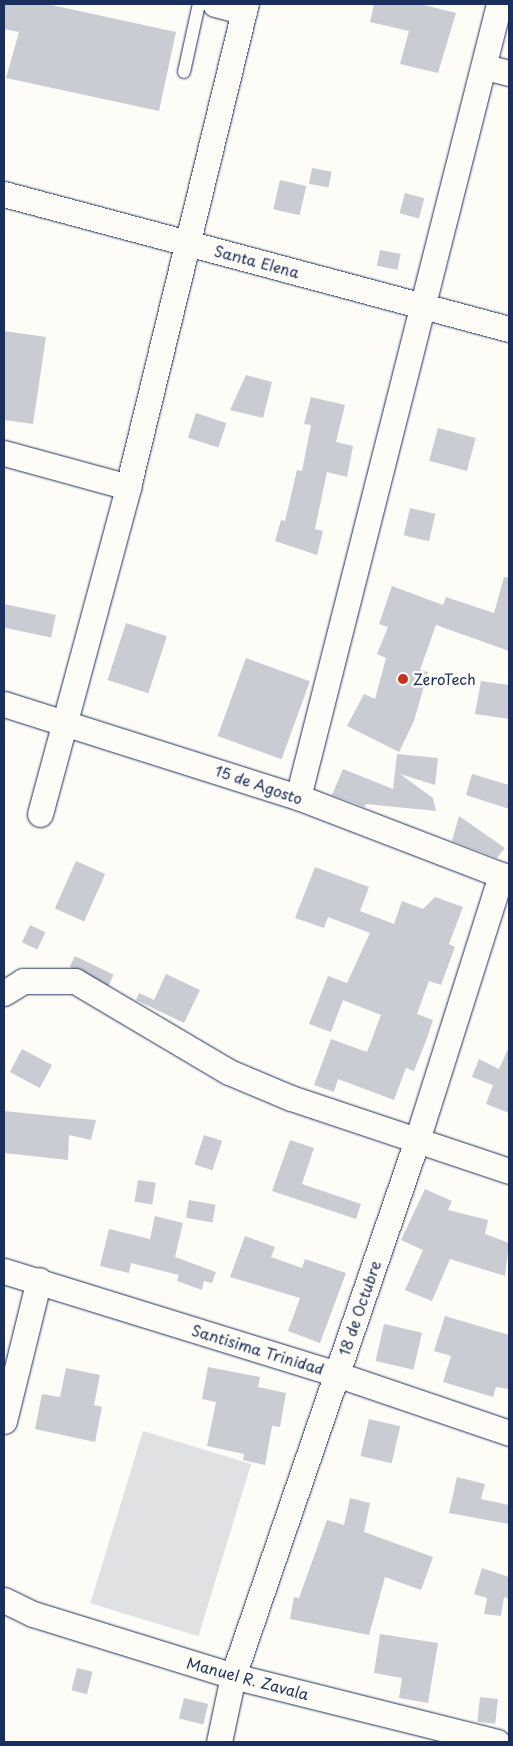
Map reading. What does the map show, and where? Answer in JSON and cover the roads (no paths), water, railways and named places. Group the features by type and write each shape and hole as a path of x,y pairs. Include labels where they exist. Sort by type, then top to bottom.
{"street":[{"path":"40,814 128,487 245,8 215,4"},
{"path":"298,797 420,305 485,67 499,4"},
{"path":"485,67 509,73"},
{"name":"Santa Elena","path":"4,194 509,329"},
{"path":"4,453 128,487"},
{"name":"15 de Agosto","path":"4,704 65,720 298,797 505,876"},
{"name":"18 de Octubre","path":"219,1742 233,1676 417,1140 505,876"},
{"path":"4,993 23,981 75,981 229,1072 509,1171"},
{"name":"Santisima Trinidad","path":"4,1272 39,1280 336,1374 509,1433"},
{"path":"4,1421 39,1280"},
{"name":"Manuel R. Zavala","path":"4,1600 33,1614 233,1676 497,1742"}],"lane":[{"path":"184,72 199,4"}],"place":[{"name":"ZeroTech","path":"403,679"}]}
